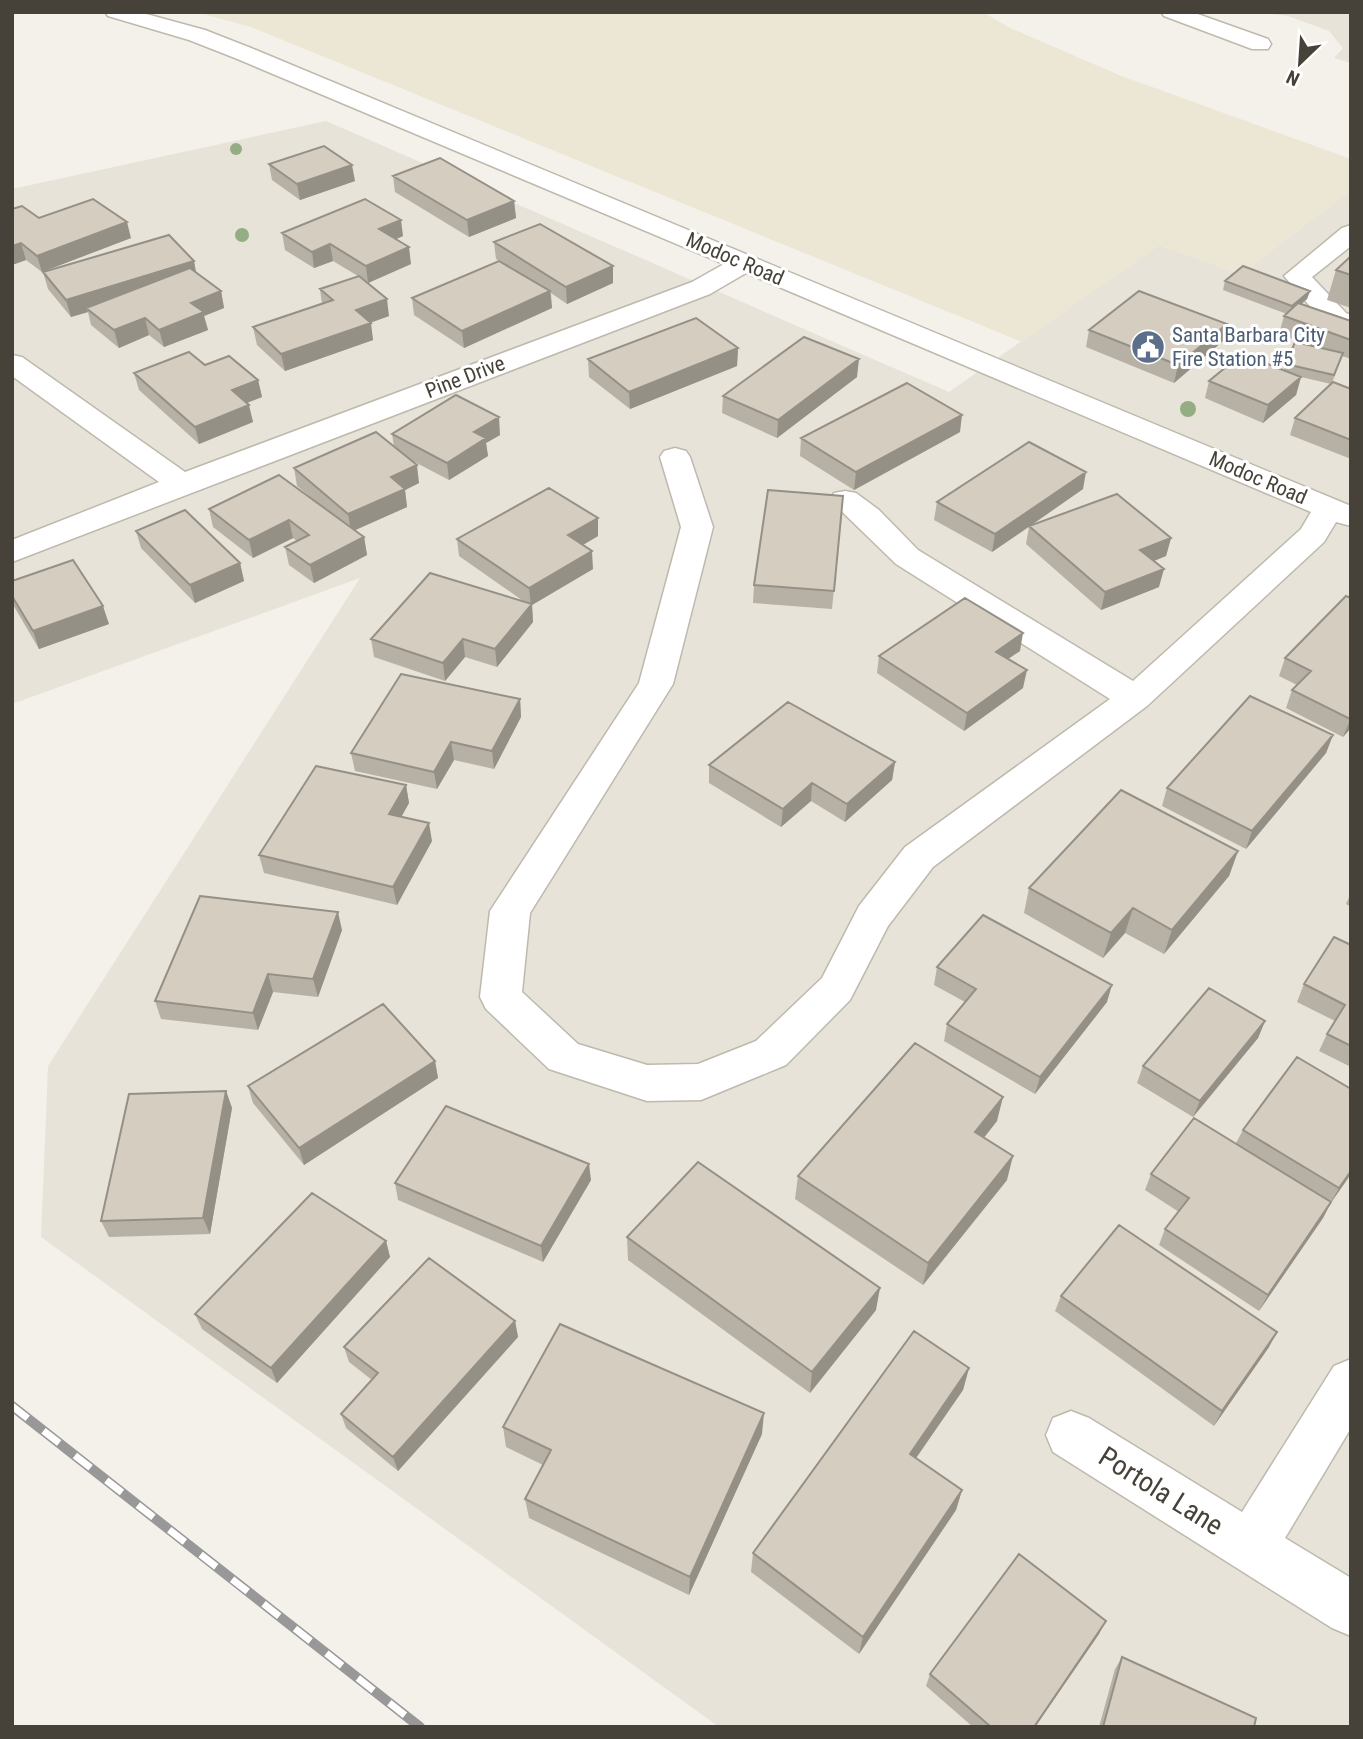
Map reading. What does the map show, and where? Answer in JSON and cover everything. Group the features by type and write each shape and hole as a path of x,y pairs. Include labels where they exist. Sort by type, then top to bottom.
{"street":[{"name":"Modoc Road","path":"116,12 197,35 243,53 1340,513"},
{"path":"1171,12 1260,44"},
{"path":"1351,233 1297,276 1336,319 1351,325"},
{"name":"Pine Drive","path":"12,552 182,484 701,288 744,263"},
{"path":"12,363 182,484"},
{"path":"675,457 697,527 656,684 510,911 501,997 564,1057 647,1083 701,1082 771,1053 835,989 873,917 919,857 1135,698 1340,513"},
{"path":"845,500 868,517 907,557 1135,698"},
{"name":"Portola Lane","path":"1251,1546 1351,1382"},
{"name":"Portola Lane","path":"1071,1435 1351,1609"}],"shaded area":[{"path":"196,12 983,12 1010,28 1119,75 1351,159 1351,190 1241,274 1159,245 1022,342 251,27"},
{"path":"1255,12 1351,12 1351,63 1334,58 1343,48 1329,31 1288,16"},
{"path":"326,121 949,392 1159,245 1241,274 1351,190 1351,1727 719,1727 41,1237 48,1066 360,578 12,704 12,189"}],"building":[{"path":"324,146 352,165 297,184 269,164"},
{"path":"440,158 514,201 467,220 393,176"},
{"path":"93,199 127,222 37,256 21,243 12,246 12,209 22,206 39,218"},
{"path":"365,199 401,220 379,229 409,247 366,266 330,244 312,252 282,233"},
{"path":"540,224 613,266 566,287 494,242"},
{"path":"169,235 194,261 66,300 43,272"},
{"path":"1351,256 1351,275 1336,270"},
{"path":"499,261 550,291 462,331 412,298"},
{"path":"1243,266 1310,291 1292,306 1225,281"},
{"path":"190,268 221,291 191,303 204,312 159,330 145,318 114,330 86,308"},
{"path":"359,276 387,299 356,310 371,323 281,354 253,327 333,300 320,289"},
{"path":"1139,291 1227,324 1178,365 1089,330"},
{"path":"1298,303 1351,321 1351,340 1284,316"},
{"path":"696,318 738,348 629,392 588,359"},
{"path":"804,337 859,359 778,420 723,396"},
{"path":"1295,342 1343,353 1334,375 1286,364"},
{"path":"189,352 205,365 229,356 258,380 232,390 249,405 195,427 134,373"},
{"path":"1242,354 1301,377 1268,405 1209,381"},
{"path":"1333,382 1351,389 1351,440 1295,418"},
{"path":"907,383 962,415 856,472 801,438"},
{"path":"456,395 499,417 474,432 486,438 447,463 392,434"},
{"path":"376,432 417,465 391,477 405,489 348,514 294,468"},
{"path":"1029,442 1086,472 995,534 937,502"},
{"path":"279,475 364,537 310,565 285,547 309,535 289,520 249,540 209,509"},
{"path":"549,488 598,518 568,535 592,551 529,588 457,539"},
{"path":"768,490 843,496 834,591 754,585"},
{"path":"1117,494 1171,538 1140,550 1164,569 1105,592 1029,526"},
{"path":"185,510 240,563 190,585 136,531"},
{"path":"73,560 103,606 33,631 12,596 12,581"},
{"path":"430,573 532,604 495,649 463,639 443,663 371,639"},
{"path":"1346,596 1351,598 1350,719 1292,690 1311,671 1285,658"},
{"path":"965,598 1023,633 996,652 1027,670 967,713 879,656"},
{"path":"401,674 520,699 492,751 451,742 434,772 351,753"},
{"path":"1250,696 1333,735 1252,831 1167,788"},
{"path":"788,702 895,762 847,804 812,783 783,809 709,765"},
{"path":"316,766 406,785 389,814 429,823 393,887 259,855"},
{"path":"1121,790 1238,851 1172,930 1133,908 1111,933 1029,888"},
{"path":"200,896 338,912 313,979 268,974 253,1013 155,1001"},
{"path":"983,915 1112,985 1040,1077 947,1024 976,989 937,967"},
{"path":"1334,937 1351,945 1351,1046 1327,1034 1345,1005 1304,984"},
{"path":"1209,988 1265,1021 1200,1101 1143,1066"},
{"path":"383,1004 435,1061 299,1148 248,1086"},
{"path":"915,1043 1003,1097 975,1132 1013,1156 928,1263 798,1176"},
{"path":"1297,1057 1351,1089 1351,1171 1339,1188 1243,1130"},
{"path":"226,1091 203,1218 101,1221 129,1094"},
{"path":"446,1106 589,1164 541,1246 395,1183"},
{"path":"1194,1118 1331,1202 1268,1295 1165,1229 1189,1198 1151,1174"},
{"path":"698,1162 880,1288 812,1372 627,1237"},
{"path":"312,1193 386,1241 271,1368 195,1314"},
{"path":"1119,1225 1277,1332 1222,1411 1061,1296"},
{"path":"429,1258 515,1321 393,1457 341,1414 378,1373 344,1347"},
{"path":"560,1324 764,1413 690,1577 525,1499 551,1450 503,1427"},
{"path":"914,1331 969,1368 910,1454 962,1490 863,1637 753,1553"},
{"path":"1019,1554 1106,1621 1034,1727 991,1727 930,1674"},
{"path":"1122,1657 1256,1718 1254,1727 1103,1727"}],"railway":[{"path":"12,1406 420,1727"}],"place":[{"name":"Santa Barbara City Fire Station #5","path":"1148,347"}]}
